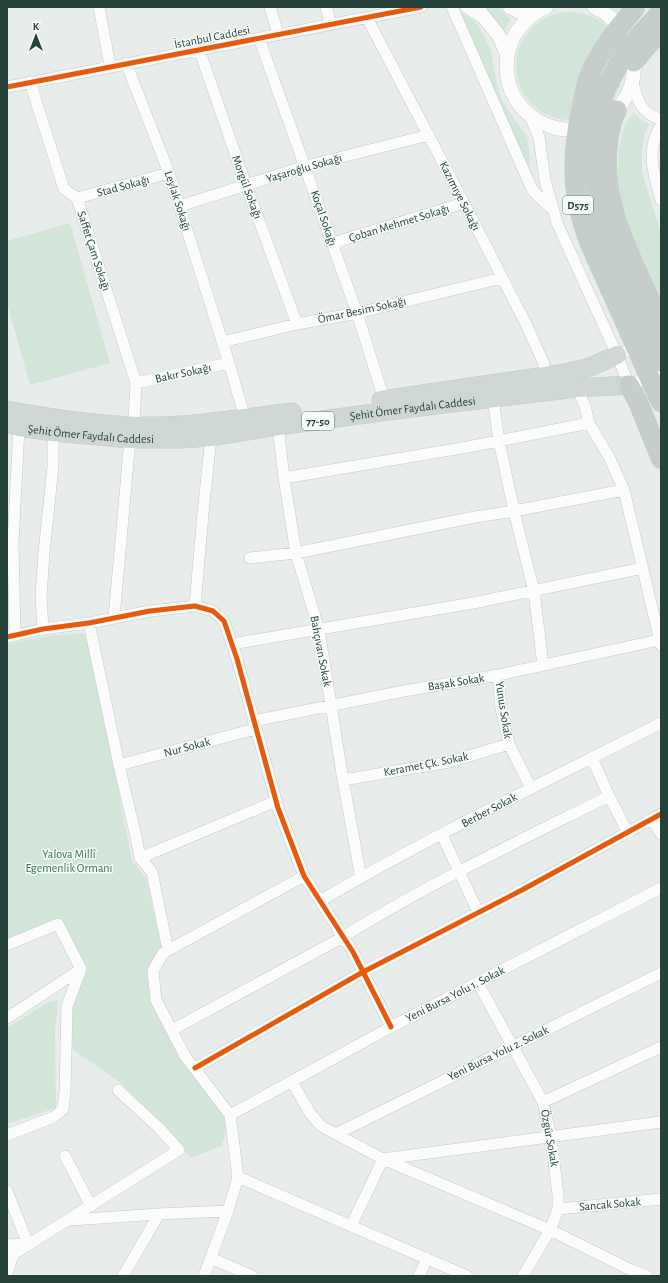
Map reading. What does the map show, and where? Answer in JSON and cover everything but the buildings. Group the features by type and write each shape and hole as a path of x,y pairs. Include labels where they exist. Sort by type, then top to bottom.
{"highway":[{"name":"D575","path":"636,7 599,57 590,74 583,101 574,150 575,191 580,219 589,242 661,403"},
{"name":"D575","path":"661,12 627,49 605,90 598,119 593,162 598,204 606,231 661,362"},
{"path":"634,62 661,32"},
{"path":"617,110 612,120 607,154 607,177 610,198 621,233 661,324"},
{"path":"629,385 638,402 661,459"}],"main road":[{"name":"Şehit Ömer Faydalı Caddesi","path":"13,425 53,432 130,432 168,425 244,418 543,377 590,367 617,355"},
{"name":"Şehit Ömer Faydalı Caddesi","path":"7,410 130,432 181,439 211,437 278,426 493,398 577,388 629,385"}],"street":[{"path":"99,7 110,66"},
{"path":"270,7 278,34"},
{"path":"326,7 329,18 327,25"},
{"name":"İstanbul Caddesi","path":"7,87 421,7"},
{"path":"452,7 530,185 534,192 553,209"},
{"path":"466,7 487,21"},
{"path":"476,7 499,36 507,54"},
{"path":"510,7 531,15"},
{"path":"546,7 531,15 520,26 512,40 507,54 506,68 508,82 513,95 520,106 530,116 542,124 555,128 568,130 582,129 606,119 617,110 626,97 633,82"},
{"path":"594,7 604,11 616,21 625,33 632,47 634,62 633,82 639,104 647,113 661,119"},
{"name":"Kazımıye Sokağı","path":"367,18 526,324 544,364 543,377"},
{"name":"Koçal Sokağı","path":"259,38 333,243 384,399"},
{"name":"Morgül Sokağı","path":"199,49 246,185 297,324"},
{"name":"Leylak Sokağı","path":"126,63 169,173 180,206 229,363 244,418"},
{"name":"Saffet Çam Sokağı","path":"30,82 64,189 77,198 136,383 134,421 130,432 114,618"},
{"path":"530,116 539,137 545,180 553,209 566,244 617,355 629,385 661,374"},
{"path":"661,126 652,148 651,160 661,200"},
{"name":"Yaşaroğlu Sokağı","path":"180,206 306,166 429,135"},
{"name":"Stad Sokağı","path":"77,198 169,173"},
{"name":"Çoban Mehmet Sokağı","path":"333,243 464,203"},
{"name":"Ömar Besim Sokağı","path":"222,342 297,324 357,313 502,278"},
{"path":"617,355 661,338"},
{"name":"Bakır Sokağı","path":"136,383 229,363"},
{"path":"577,388 585,406 589,423 609,457 624,490 660,642"},
{"path":"493,398 499,441 514,511 534,591 543,666"},
{"path":"284,478 468,447 589,423"},
{"path":"13,425 11,636 43,629 89,623 150,611 195,606 213,611 224,621 232,644 276,801 304,876 343,937 391,1027"},
{"name":"Bahçıvan Sokak","path":"278,426 284,478 296,553 319,630 360,878"},
{"path":"43,629 41,597 53,466 53,432"},
{"path":"195,606 211,437"},
{"path":"250,558 296,553 475,516 514,511 624,490"},
{"path":"232,644 473,603 643,568"},
{"path":"89,623 140,858 152,872 168,950"},
{"name":"Başak Sokak","path":"254,725 331,706 404,691 498,675 660,642"},
{"name":"Yunus Sokak","path":"498,675 501,708 509,744 530,788"},
{"name":"Berber Sokak","path":"320,901 360,878 530,788 661,723"},
{"name":"Nur Sokak","path":"119,765 254,725"},
{"name":"Keramet Çk. Sokak","path":"343,780 449,762 509,744"},
{"path":"592,758 628,833"},
{"path":"172,1030 343,937 458,872 609,796"},
{"path":"140,858 276,801"},
{"path":"195,1068 362,972 656,817 661,834"},
{"path":"442,835 478,912"},
{"path":"204,1276 228,1211 238,1177 230,1115 185,1056 156,1000 153,971 163,953 304,876"},
{"name":"Yeni Bursa Yolu 1. Sokak","path":"230,1115 391,1027 661,888"},
{"path":"7,946 58,924 81,969 67,1006 65,1092 63,1109 54,1117 7,1135"},
{"path":"7,1018 81,969"},
{"name":"Yeni Bursa Yolu 2. Sokak","path":"336,1134 661,973"},
{"name":"Özgür Sokak","path":"478,983 543,1102 551,1137 558,1195 558,1209 550,1230 523,1276"},
{"path":"543,1102 661,1047"},
{"path":"292,1082 310,1113 321,1126 383,1159 550,1230 628,1273 647,1276"},
{"path":"7,1275 9,1252 28,1244 70,1220 179,1150 160,1128 118,1090"},
{"path":"383,1159 661,1122"},
{"path":"65,1156 91,1206"},
{"path":"351,1226 383,1159"},
{"path":"238,1177 467,1276"},
{"path":"7,1191 28,1244"},
{"name":"Sancak Sokak","path":"558,1209 661,1199"},
{"path":"70,1220 228,1211"},
{"path":"123,1276 159,1214"},
{"path":"211,1258 252,1276"},
{"path":"419,1276 427,1258"}],"green space":[{"path":"485,7 498,7 511,20 504,31"},
{"path":"459,11 475,21 484,35 491,51 496,81 502,101 527,137 530,154 529,173"},
{"path":"570,12 591,16 608,28 620,45 624,66 620,87 608,104 591,116 570,120 549,116 532,104 520,87 516,66 520,45 532,28 549,16"},
{"path":"634,113 641,120 649,124 645,132 642,148 642,171 661,232 661,298 630,227 620,191 618,172 621,138 625,125"},
{"path":"70,223 110,363 30,385 7,303 7,241"},
{"name":"Yalova Millî Egemenlik Ormanı","path":"85,633 113,761 132,861 146,878 163,953 153,971 156,1000 172,1030 181,1060 195,1068 230,1115 222,1146 191,1158 156,1118 122,1084 65,1044 67,1006 81,969 58,924 7,945 7,644 46,636"},
{"path":"58,1000 55,1032 56,1108 7,1124 7,1028 48,1002"}],"cycle path":[{"path":"7,87 421,7"},
{"path":"7,637 43,629 89,623 150,611 195,606 213,611 224,621 237,659 278,808 304,876 353,952 391,1027"},
{"path":"195,1068 363,972 522,890 661,814"}]}
